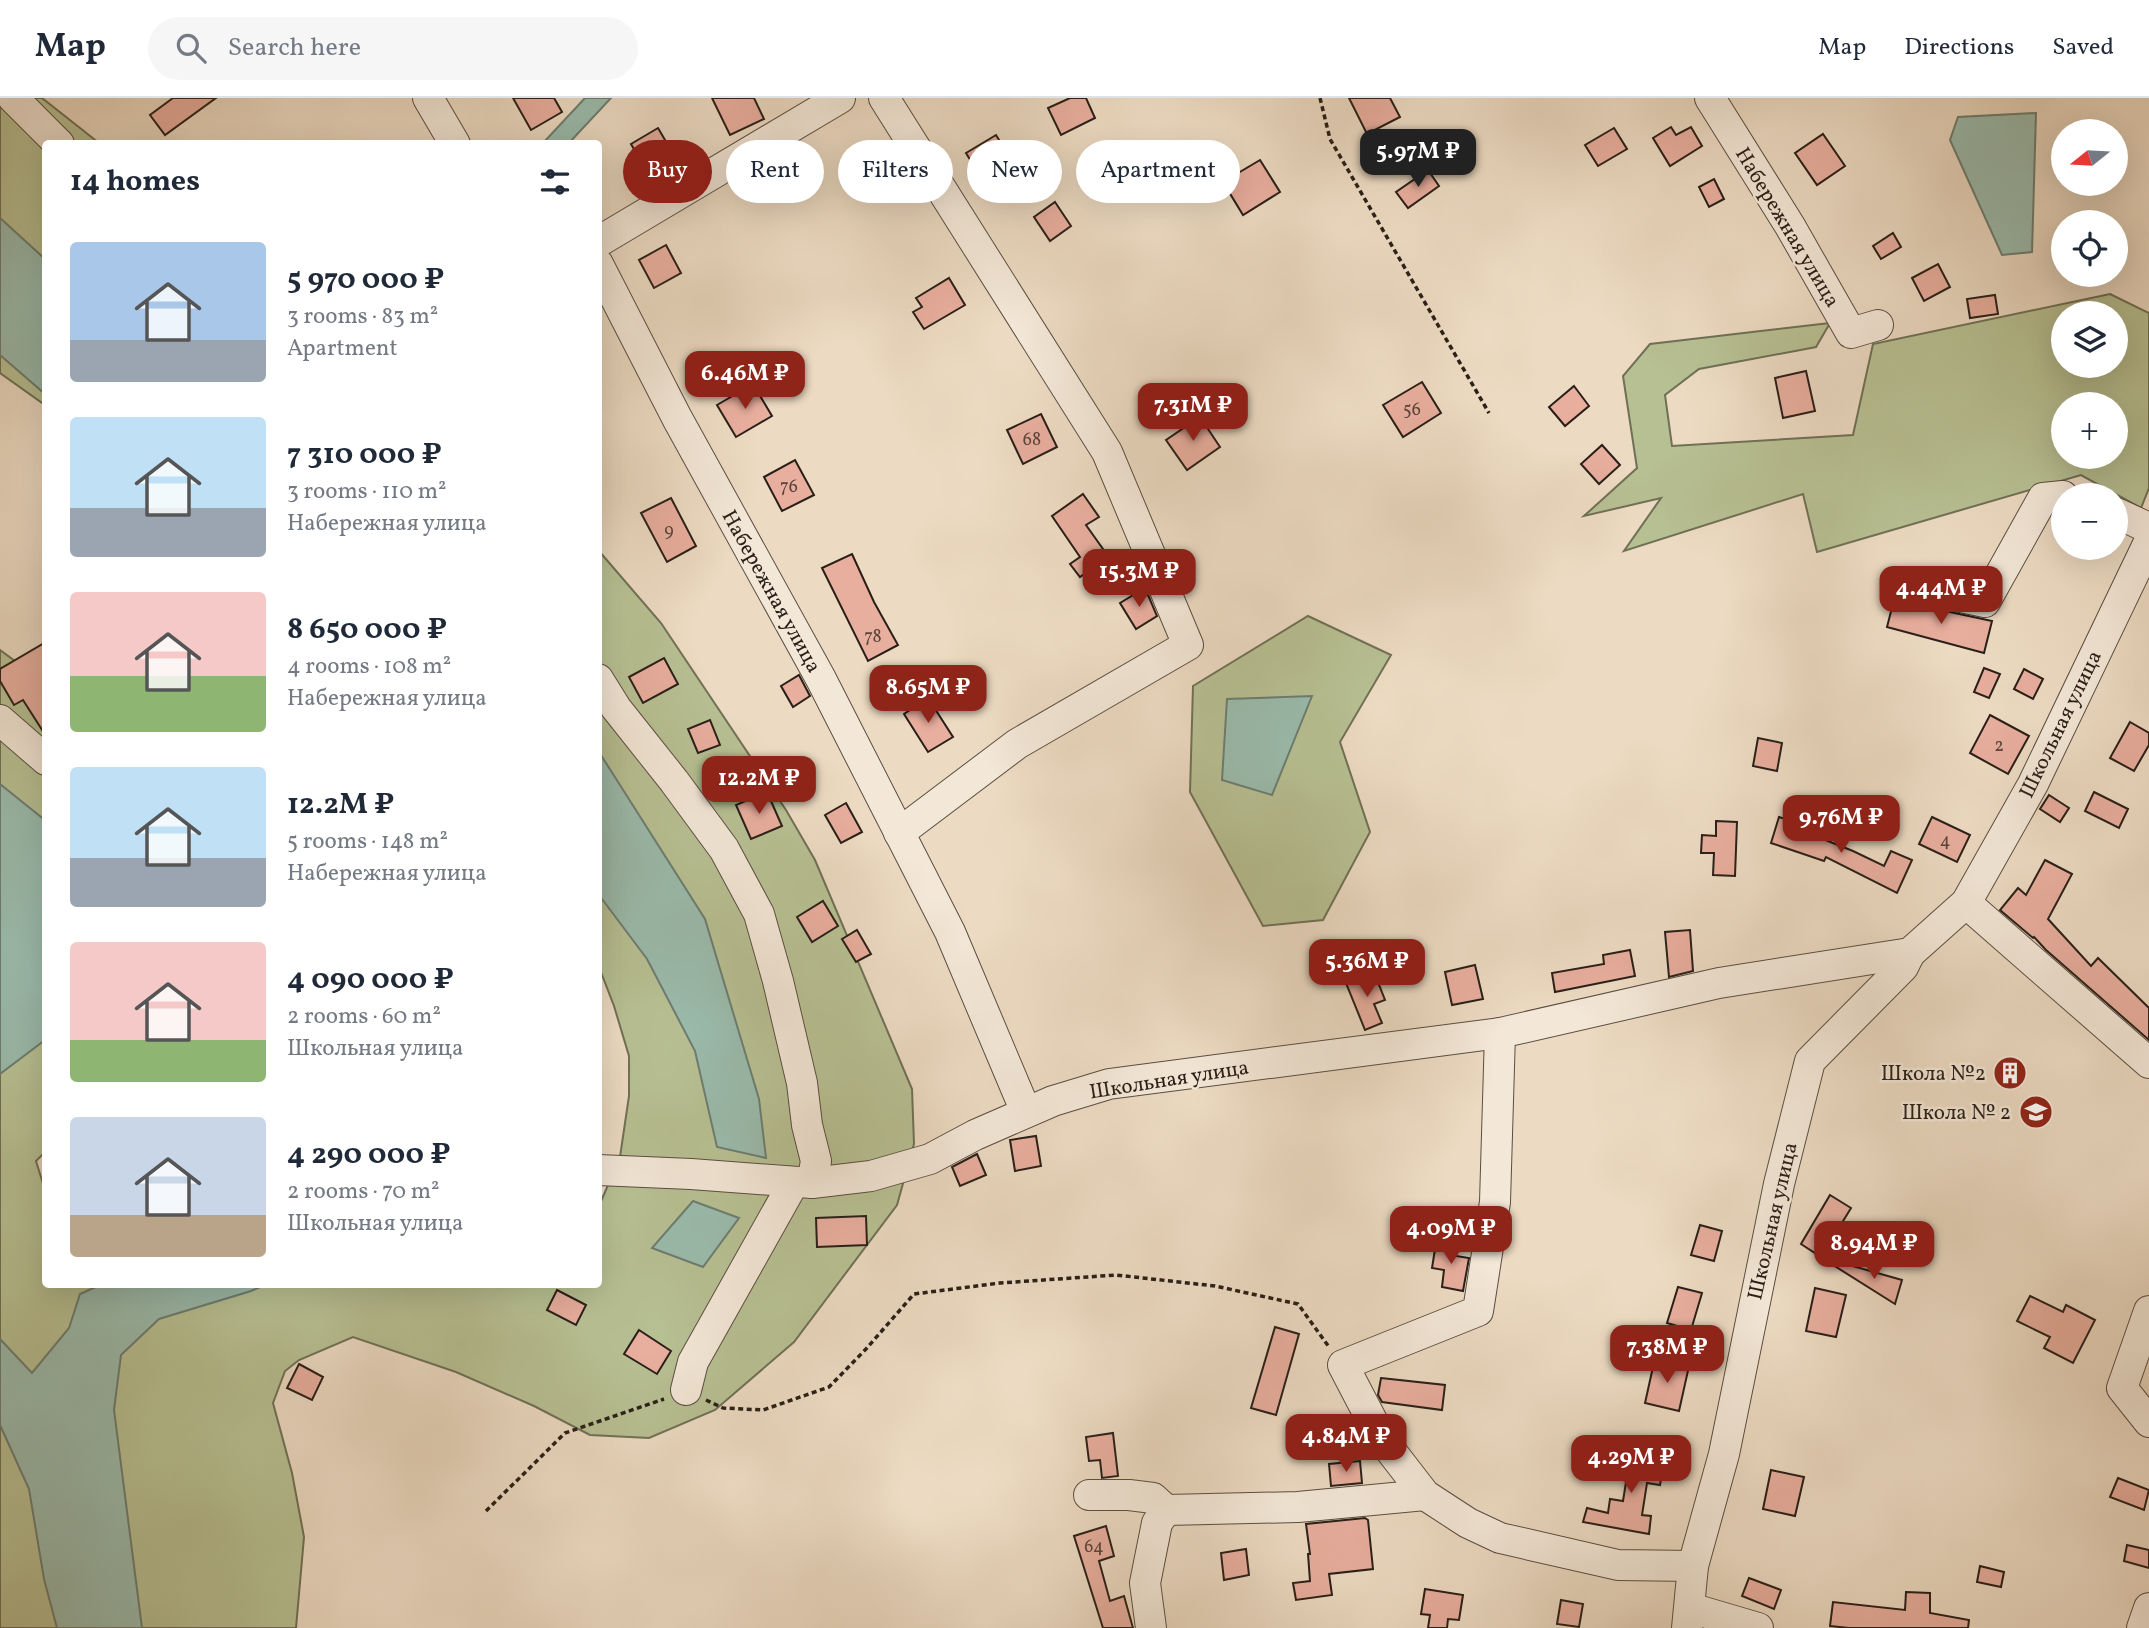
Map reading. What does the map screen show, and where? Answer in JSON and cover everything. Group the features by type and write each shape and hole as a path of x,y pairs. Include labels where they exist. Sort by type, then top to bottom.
{"street":[{"path":"13,98 54,140"},
{"path":"428,98 453,140"},
{"path":"602,240 840,98"},
{"path":"884,98 1107,452 1188,645 1017,744 899,833"},
{"name":"Набережная улица","path":"1710,98 1790,226 1851,333 1878,325"},
{"name":"Набережная улица","path":"602,272 677,418 821,679 950,932 1026,1112"},
{"path":"1903,584 1985,602 2043,498 2051,497"},
{"path":"2128,518 2149,528"},
{"name":"Школьная улица","path":"1758,1628 1689,1618 1693,1566 1724,1454 1773,1211 1810,1061 1903,967 1910,953 1966,903 2033,784 2149,542"},
{"path":"602,686 724,849 759,914 802,1083 807,1125 816,1161 693,1362 686,1390"},
{"path":"0,720 42,757"},
{"path":"1966,903 2149,1063"},
{"name":"Школьная улица","path":"803,1182 871,1175 930,1159 1026,1112 1109,1084 1500,1033 1719,983 1910,953"},
{"path":"1500,1033 1495,1202 1479,1311 1343,1366 1381,1438 1424,1495 1468,1523 1500,1538 1618,1565 1693,1566"},
{"path":"602,1170 803,1182"},
{"path":"2149,1311 2122,1388 2149,1422"},
{"path":"1089,1495 1153,1498 1166,1510 1298,1507 1424,1495"},
{"path":"1151,1628 1145,1583 1157,1523 1166,1510"},
{"path":"2142,1628 2149,1608"}],"path":[{"path":"1320,98 1330,139 1489,413"},
{"path":"486,1511 565,1433 686,1390 723,1408 763,1410 829,1387 914,1294 1000,1283 1116,1275 1215,1286 1298,1304 1343,1366"}],"shaded area":[{"path":"0,98 42,98 95,140 42,140 42,403 0,373"},
{"path":"585,98 611,98 572,140 546,140"},
{"path":"2036,113 2032,252 2002,255 1950,140 1958,117"},
{"path":"0,218 42,256 42,391 0,355"},
{"path":"2110,294 2124,301 2077,301"},
{"path":"2128,303 2149,313 2149,488 2141,508 2128,501 2128,483 2096,483 2081,475 1817,552 1803,494 1624,551 1661,498 1584,516 1637,468 1623,376 1650,344 1830,323 1816,347 1699,369 1665,395 1672,446 1853,435 1873,344 2051,306 2051,378 2128,378"},
{"path":"602,554 661,623 786,810 815,860 912,1089 914,1144 897,1205 794,1342 715,1410 649,1438 590,1435 534,1406 456,1372 353,1337 299,1360 285,1371 273,1403 292,1473 304,1537 296,1628 0,1628 0,650 42,681 42,1155 36,1161 42,1180 42,1288 602,1288 602,1199 620,1157 629,1096 629,1056 602,975"},
{"path":"1308,616 1391,655 1340,742 1370,832 1323,920 1263,926 1190,792 1193,686"},
{"path":"1312,696 1272,795 1222,780 1227,699"},
{"path":"602,757 705,919 759,1099 766,1158 717,1147 695,1051 647,959 602,899"},
{"path":"0,784 42,818 42,1042 0,1074"},
{"path":"693,1201 739,1218 703,1267 652,1248"},
{"path":"93,1288 258,1288 159,1319 121,1355 114,1410 142,1628 57,1628 44,1579 29,1489 0,1425 0,1339 32,1373 69,1328 80,1294"}],"building":[{"path":"173,98 216,98 165,135 150,115"},
{"path":"513,98 554,98 562,112 531,130"},
{"path":"712,98 754,98 764,119 730,135"},
{"path":"1070,98 1086,98 1095,118 1061,135 1048,108"},
{"path":"1349,98 1390,98 1400,117 1367,134"},
{"path":"1671,127 1676,135 1691,127 1702,146 1670,166 1653,138"},
{"path":"658,128 665,140 638,140"},
{"path":"1614,128 1627,149 1598,166 1585,145"},
{"path":"1823,134 1845,166 1817,185 1795,153"},
{"path":"1260,160 1280,192 1243,215 1236,203 1240,203 1240,172"},
{"path":"1428,170 1439,186 1408,208 1396,192"},
{"path":"1714,179 1724,199 1709,207 1699,187"},
{"path":"1056,203 1071,226 1050,241 1034,217"},
{"path":"1893,233 1901,247 1881,259 1873,246"},
{"path":"666,245 681,273 654,288 639,260"},
{"path":"1938,264 1950,287 1924,301 1912,278"},
{"path":"949,278 965,305 924,329 913,312 922,307 916,298"},
{"path":"1995,295 1998,314 1970,318 1967,299"},
{"path":"1806,371 1815,411 1783,418 1775,378"},
{"path":"1422,382 1441,413 1403,437 1383,405"},
{"path":"753,384 772,416 736,437 717,405"},
{"path":"1574,386 1589,406 1565,426 1549,407"},
{"path":"1041,414 1057,447 1023,464 1007,430"},
{"path":"1200,417 1220,447 1187,470 1166,440"},
{"path":"1602,445 1620,465 1599,484 1581,464"},
{"path":"795,460 814,495 782,511 764,477"},
{"path":"1083,494 1099,517 1086,525 1108,556 1080,577 1070,564 1080,557 1052,516"},
{"path":"671,498 696,546 667,562 641,513"},
{"path":"852,554 898,645 868,661 822,568"},
{"path":"1145,588 1157,616 1136,629 1120,603"},
{"path":"1894,600 1992,621 1984,653 1887,627"},
{"path":"42,644 42,730 23,700 14,705 0,681 0,669"},
{"path":"664,658 678,684 643,703 629,677"},
{"path":"1984,668 2000,674 1989,698 1974,692"},
{"path":"2024,669 2043,679 2033,699 2014,689"},
{"path":"799,675 810,696 793,707 781,686"},
{"path":"928,698 953,737 928,752 904,714"},
{"path":"1990,715 2029,736 2008,774 1970,753"},
{"path":"710,720 720,745 698,753 688,729"},
{"path":"2130,722 2149,733 2149,745 2134,771 2110,758"},
{"path":"1758,738 1782,743 1777,771 1753,766"},
{"path":"767,792 782,826 751,839 736,805"},
{"path":"2094,792 2128,809 2119,828 2085,811"},
{"path":"2049,795 2069,808 2060,822 2040,809"},
{"path":"846,803 862,832 841,843 825,815"},
{"path":"1779,817 1807,826 1805,832 1884,866 1891,851 1912,860 1897,893 1826,857 1824,861 1771,843"},
{"path":"1932,817 1970,835 1957,862 1919,844"},
{"path":"1716,821 1737,822 1735,876 1713,875 1714,853 1701,853 1702,835 1716,836"},
{"path":"2045,860 2072,874 2048,919 2091,966 2098,958 2149,1008 2149,1040 2000,910 2018,888 2026,895"},
{"path":"823,901 838,926 812,942 797,917"},
{"path":"857,930 871,954 856,962 842,939"},
{"path":"1690,930 1693,971 1669,977 1665,932"},
{"path":"1630,950 1635,976 1555,992 1552,973 1604,964 1603,955"},
{"path":"1475,965 1483,999 1452,1005 1445,972"},
{"path":"1374,972 1385,1000 1374,1004 1382,1023 1365,1030 1346,983"},
{"path":"1036,1136 1041,1166 1015,1171 1010,1140"},
{"path":"977,1154 986,1175 960,1186 952,1167"},
{"path":"1830,1195 1851,1208 1821,1257 1801,1244"},
{"path":"866,1216 867,1245 817,1247 816,1218"},
{"path":"1700,1225 1722,1231 1714,1261 1691,1255"},
{"path":"1436,1243 1457,1246 1456,1256 1469,1258 1463,1291 1442,1287 1444,1270 1432,1268"},
{"path":"1835,1261 1902,1280 1895,1304 1833,1265"},
{"path":"1678,1287 1702,1293 1691,1330 1667,1323"},
{"path":"1815,1288 1846,1295 1836,1337 1806,1331"},
{"path":"557,1290 586,1305 576,1325 547,1310"},
{"path":"2030,1296 2063,1312 2066,1305 2095,1320 2073,1363 2044,1348 2050,1337 2017,1321"},
{"path":"1275,1327 1299,1334 1276,1415 1251,1408"},
{"path":"639,1330 671,1351 657,1374 624,1354"},
{"path":"1655,1358 1689,1366 1679,1411 1645,1403"},
{"path":"299,1364 323,1377 312,1400 287,1388"},
{"path":"1381,1378 1445,1385 1442,1410 1382,1402 1378,1395"},
{"path":"1113,1433 1118,1476 1102,1478 1100,1460 1089,1461 1086,1437"},
{"path":"1632,1445 1649,1448 1648,1457 1664,1460 1660,1485 1647,1483 1642,1515 1651,1516 1649,1534 1583,1522 1587,1508 1608,1513 1610,1499 1623,1501"},
{"path":"1360,1461 1362,1483 1331,1486 1329,1464"},
{"path":"1771,1470 1804,1477 1795,1516 1763,1509"},
{"path":"2118,1478 2149,1490 2144,1510 2110,1497"},
{"path":"1365,1518 1368,1520 1373,1569 1329,1574 1332,1595 1296,1600 1293,1583 1310,1581 1306,1524"},
{"path":"1106,1526 1114,1556 1099,1561 1110,1601 1124,1596 1133,1628 1103,1628 1074,1536"},
{"path":"2127,1545 2149,1550 2149,1568 2124,1561"},
{"path":"1246,1549 1249,1575 1224,1580 1221,1553"},
{"path":"1980,1566 2004,1572 2001,1587 1977,1582"},
{"path":"1749,1578 1781,1590 1774,1609 1742,1596"},
{"path":"1425,1589 1463,1595 1459,1620 1448,1619 1447,1628 1428,1628 1430,1615 1421,1614"},
{"path":"1906,1592 1930,1593 1930,1613 1969,1620 1968,1628 1830,1626 1833,1602 1905,1610"},
{"path":"1561,1600 1583,1604 1579,1627 1557,1624"}],"place":[{"name":"Школа №2","path":"2010,1073"},
{"name":"Школа № 2","path":"2036,1112"}]}
